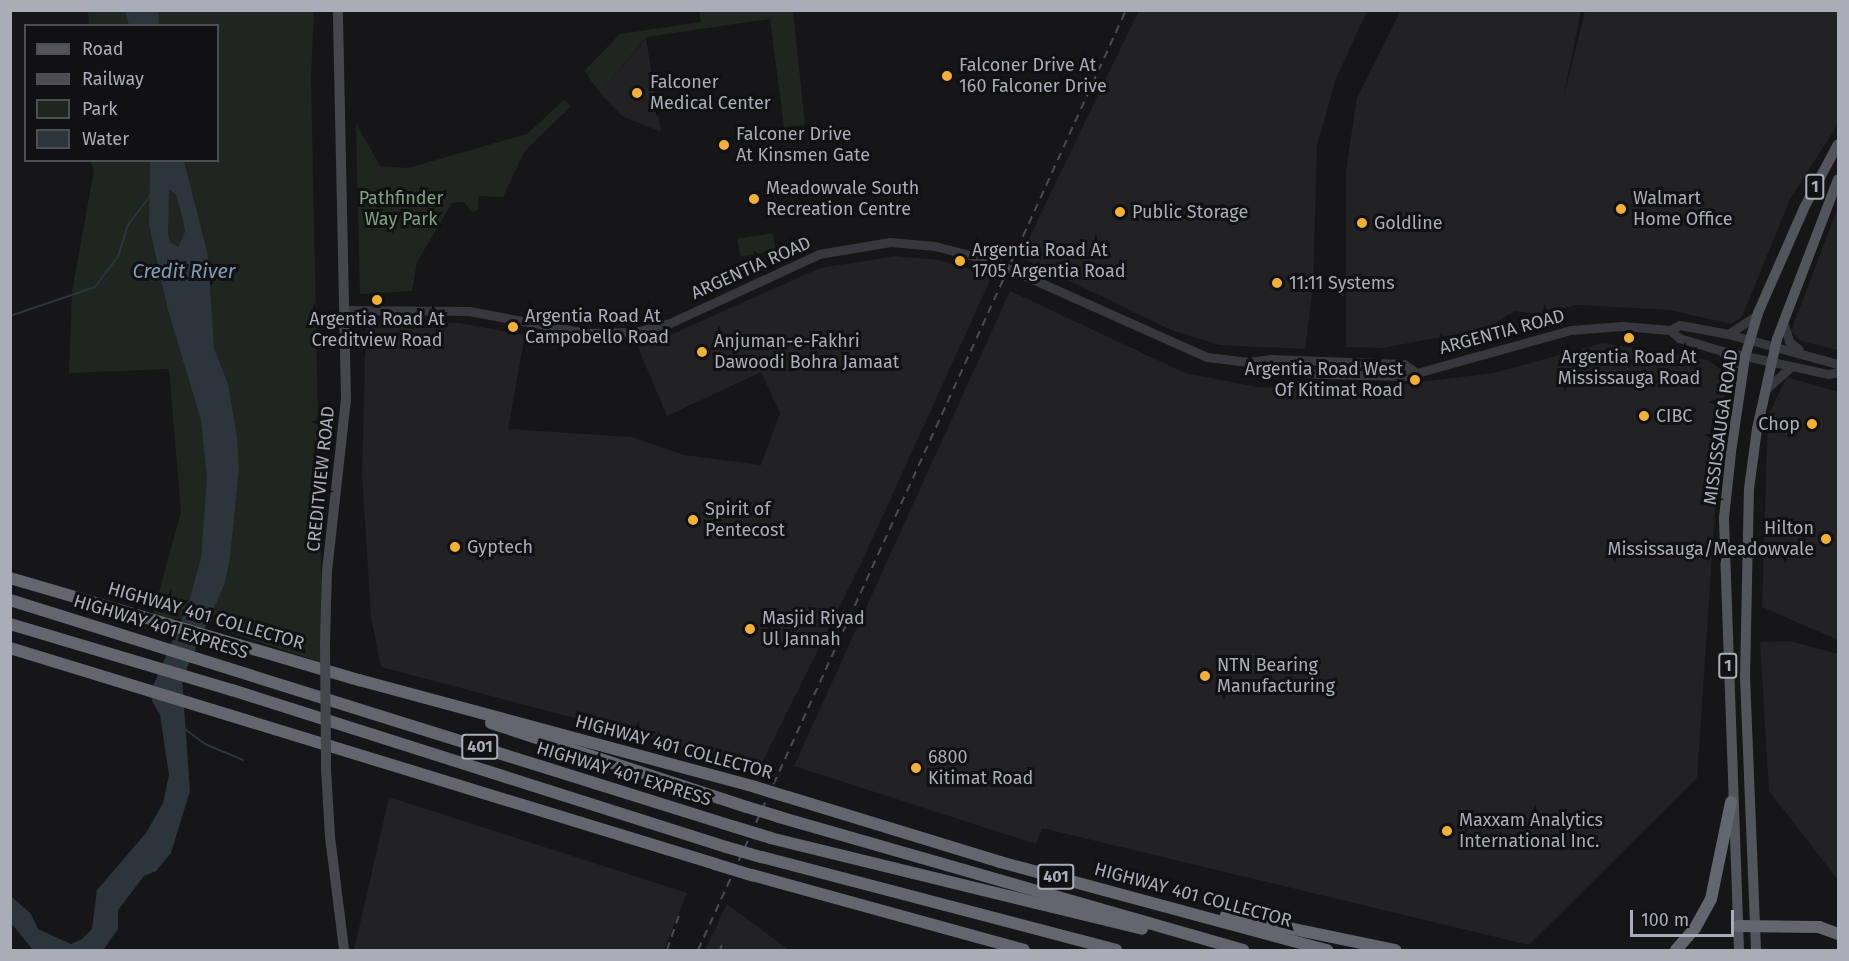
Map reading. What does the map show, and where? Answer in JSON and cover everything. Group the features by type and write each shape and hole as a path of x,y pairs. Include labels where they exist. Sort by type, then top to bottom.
{"highway":[{"name":"HIGHWAY 401 COLLECTOR","path":"10,578 359,680 755,787 1000,862 1327,951"},
{"name":"HIGHWAY 401 EXPRESS","path":"10,600 225,665 770,838 961,887 1236,951"},
{"name":"HIGHWAY 401 EXPRESS","path":"10,624 218,686 726,847 1116,951"},
{"name":"401","path":"10,648 715,864 1024,951"},
{"path":"359,680 779,817 1243,951"},
{"path":"1676,951 1695,928 1711,899 1731,802"},
{"path":"1000,862 1395,951"},
{"path":"1738,926 1819,927 1839,934"}],"main road":[{"name":"CREDITVIEW ROAD","path":"338,10 345,310 344,443 327,571 326,770 330,837 344,951"},
{"name":"MISSISSAUGA ROAD","path":"1739,951 1731,802 1724,519 1742,376 1750,339 1758,313 1804,208 1839,144"},
{"name":"MISSISSAUGA ROAD","path":"1756,951 1745,581 1749,489 1764,391 1775,345 1783,319 1839,179"}],"street":[{"name":"ARGENTIA ROAD","path":"345,310 469,311 586,333 634,332 670,323 819,254 890,242 967,252 1190,351 1207,357 1261,363 1268,368 1342,375 1406,376 1414,371 1460,362 1571,330 1622,326 1670,330 1680,325 1775,345 1839,364"},
{"path":"1728,334 1743,328 1758,313"},
{"path":"1783,319 1789,341 1801,352"},
{"name":"ARGENTIA ROAD","path":"1670,330 1679,338 1745,357 1839,372"},
{"path":"1722,351 1742,376"},
{"path":"1764,391 1792,366"}],"shaded area":[{"path":"1139,10 1367,11 1336,79 1317,145 1313,286 1305,349 1219,345 1171,330 1020,257"},
{"path":"1401,10 1581,11 1563,100 1585,11 1838,11 1838,124 1790,199 1742,317 1731,324 1670,310 1577,305 1537,314 1515,311 1485,329 1382,348 1346,347 1346,170 1357,98"},
{"path":"646,38 661,132 622,116 600,93"},
{"path":"1838,207 1838,350 1801,341 1791,331"},
{"path":"896,256 939,260 992,276 865,555 760,767 381,667 371,617 362,475 366,321 459,323 525,335 508,429 632,437 684,455 761,465 780,413 761,372 667,416 637,345 668,336 820,268"},
{"path":"1010,291 1185,373 1257,387 1346,391 1494,373 1603,343 1707,360 1729,375 1721,422 1697,778 1529,945 1042,828 1036,844 794,766"},
{"path":"1787,377 1838,392 1838,640 1762,607 1768,415"},
{"path":"1790,641 1838,654 1838,880 1769,791 1760,642"},
{"path":"389,797 687,893 664,950 354,950"},
{"path":"727,904 789,950 705,950"}],"green space":[{"path":"88,11 314,11 311,79 323,663 232,633 230,614 151,621 181,512 169,369 69,373 72,292 94,170 90,162 219,162 219,24 89,24"},
{"path":"699,11 793,11 805,125 784,127 770,19 646,37 600,93 591,81 585,70 620,34 701,22"},
{"name":"Pathfinder Way Park","path":"564,100 571,106 524,152 503,197 479,196 478,210 472,212 464,202 452,203 417,262 412,291 360,294 356,123 380,166 408,168 527,134"},
{"path":"773,233 776,251 740,256 737,239"}],"water":[{"path":"125,11 158,11 159,24 129,24"},
{"name":"Credit River","path":"150,162 184,162 208,256 214,348 228,384 237,437 239,469 230,557 225,583 182,679 190,791 171,853 156,871 144,876 118,910 118,929 103,950 33,950 11,923 11,896 31,914 38,929 71,944 82,939 92,929 97,890 146,833 163,803 169,775 160,715 152,701 153,686 189,602 201,558 207,478 201,420 168,310 149,225","holes":["169,189 176,195 185,232 178,247 170,242 168,234"]}],"waterway":[{"path":"10,316 95,287 118,257 128,225 150,196"},
{"path":"185,729 205,744 243,760"}],"railway":[{"path":"698,950 1126,10"},
{"path":"667,950 680,913"},
{"path":"720,950 722,945"}],"place":[{"name":"Falconer Drive At 160 Falconer Drive","path":"947,76"},
{"name":"Falconer Medical Center","path":"637,93"},
{"name":"Falconer Drive At Kinsmen Gate","path":"724,145"},
{"name":"Meadowvale South Recreation Centre","path":"754,199"},
{"name":"Walmart Home Office","path":"1621,209"},
{"name":"Public Storage","path":"1120,212"},
{"name":"Goldline","path":"1362,223"},
{"name":"Argentia Road At 1705 Argentia Road","path":"960,261"},
{"name":"11:11 Systems","path":"1277,283"},
{"name":"Argentia Road At Creditview Road","path":"377,300"},
{"name":"Argentia Road At Campobello Road","path":"513,327"},
{"name":"Argentia Road At Mississauga Road","path":"1629,338"},
{"name":"Anjuman-e-Fakhri Dawoodi Bohra Jamaat","path":"702,352"},
{"name":"Argentia Road West Of Kitimat Road","path":"1415,380"},
{"name":"CIBC","path":"1644,416"},
{"name":"Chop","path":"1812,424"},
{"name":"Spirit of Pentecost","path":"693,520"},
{"name":"Hilton Mississauga/Meadowvale","path":"1826,539"},
{"name":"Gyptech","path":"455,547"},
{"name":"Masjid Riyad Ul Jannah","path":"750,629"},
{"name":"NTN Bearing Manufacturing","path":"1205,676"},
{"name":"6800 Kitimat Road","path":"916,768"},
{"name":"Maxxam Analytics International Inc.","path":"1447,831"}]}
